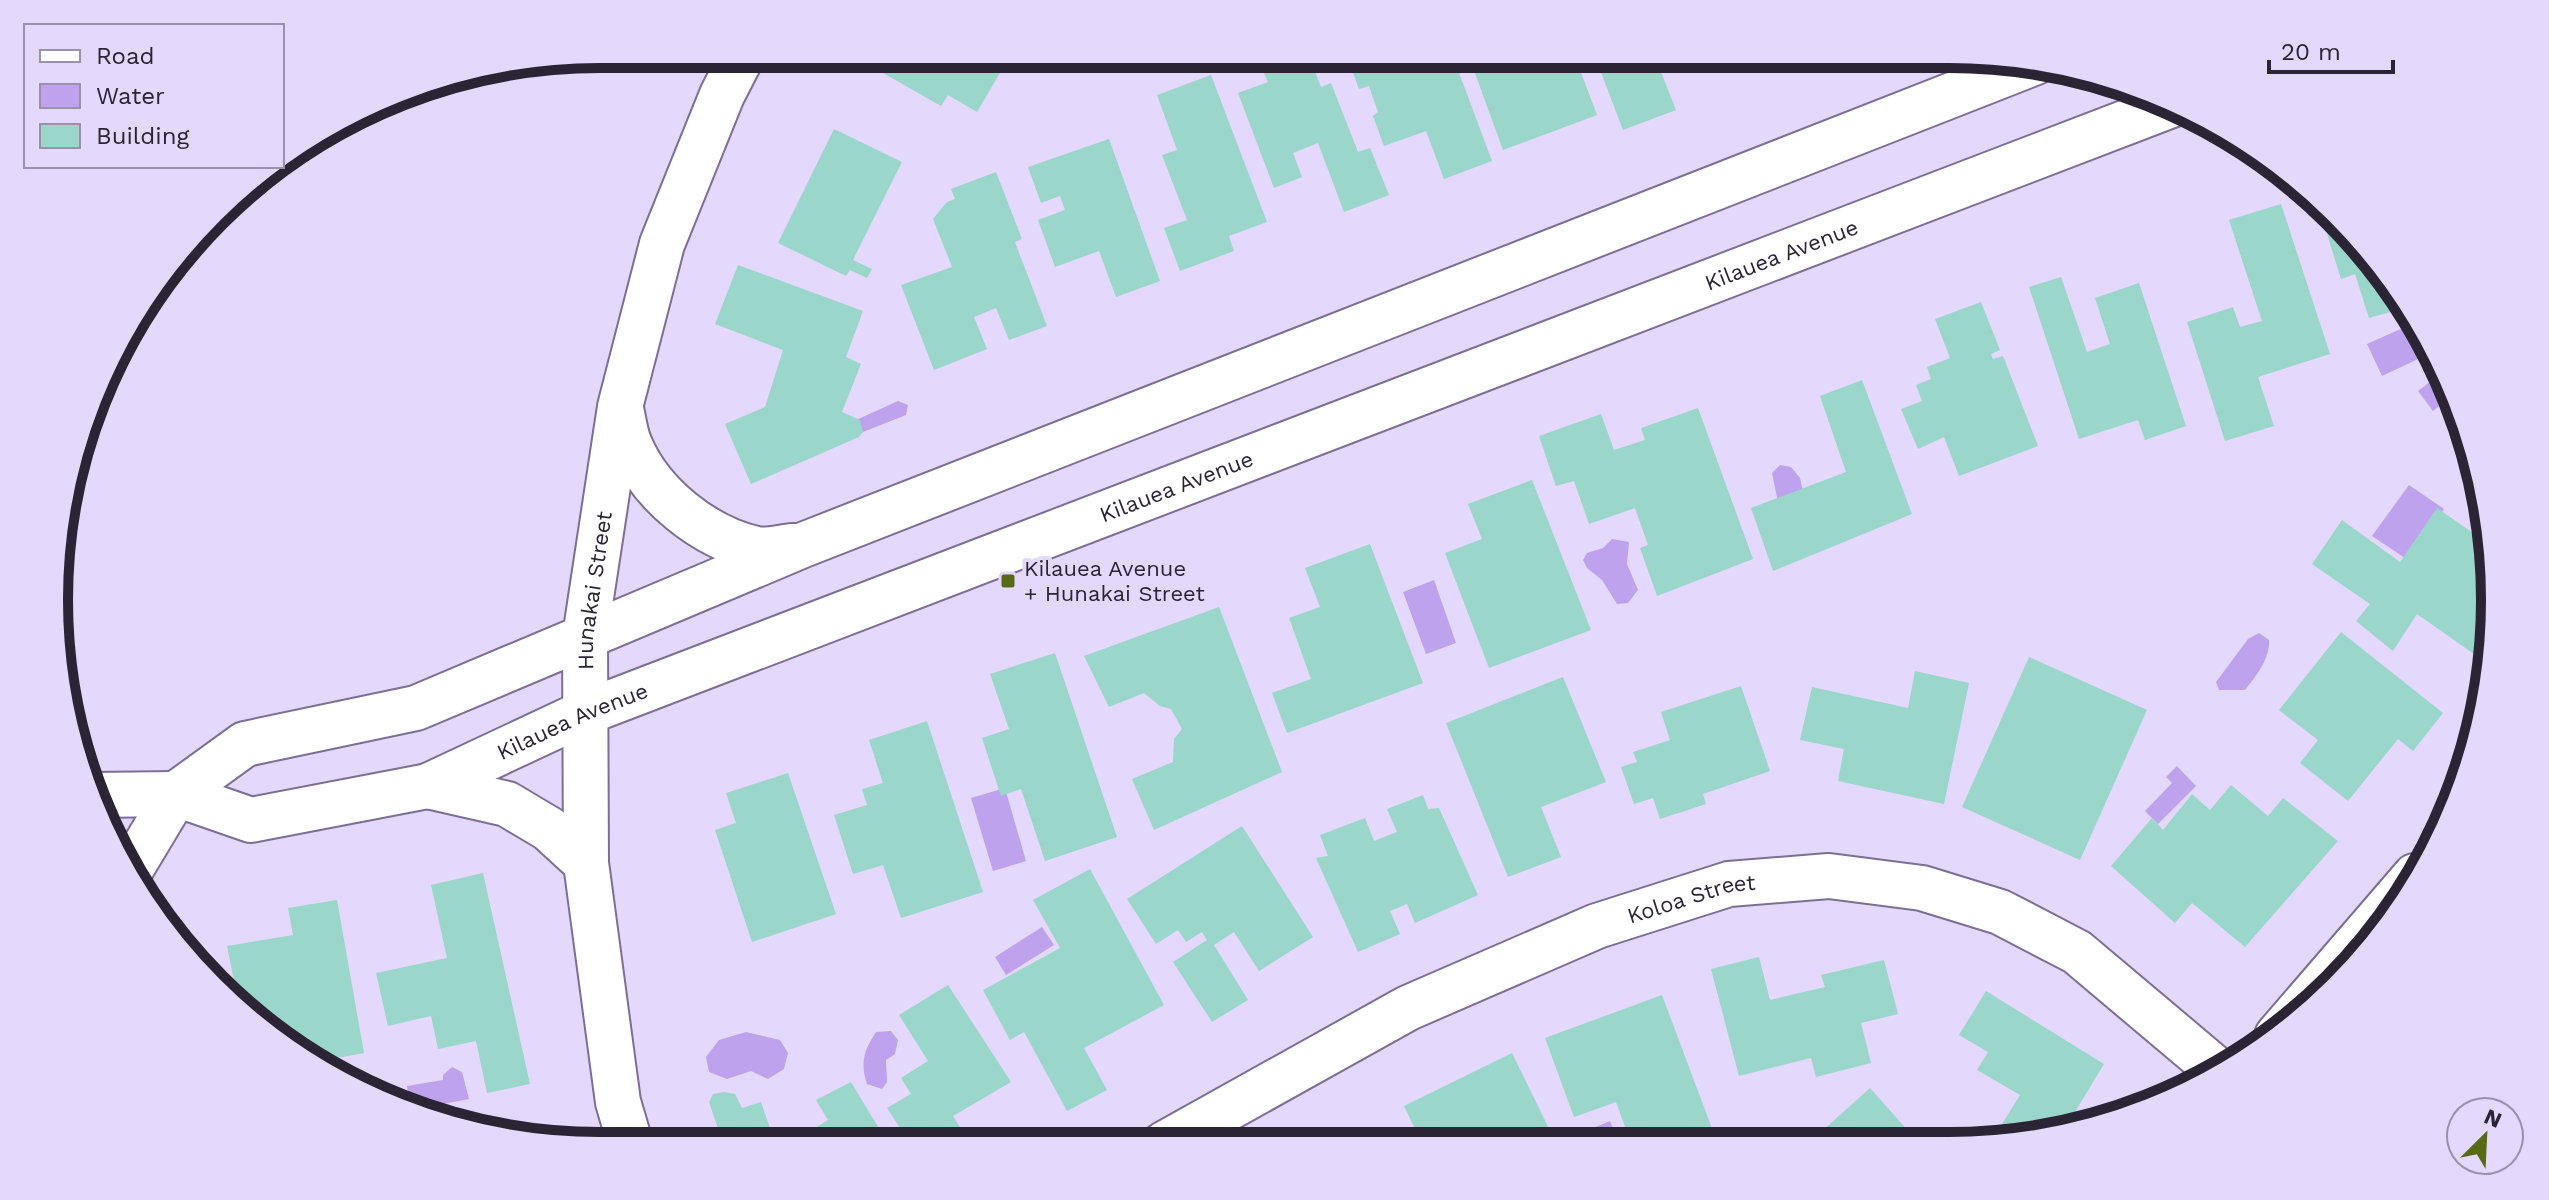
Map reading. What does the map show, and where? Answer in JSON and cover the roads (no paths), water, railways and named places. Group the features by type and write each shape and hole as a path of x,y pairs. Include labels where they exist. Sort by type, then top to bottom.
{"street":[{"name":"Hunakai Street","path":"627,1132 618,1102 586,863 585,637 620,407 662,244 736,68"},
{"path":"136,860 176,794 245,744 416,708 803,545 2010,72"},
{"name":"Kilauea Avenue","path":"105,795 176,794 251,820 428,786 584,713 2158,110"},
{"path":"620,407 630,445 643,467 684,514 714,533 758,550 803,545"},
{"path":"428,786 507,804 549,829 586,863"},
{"name":"Koloa Street","path":"1186,1132 1408,1008 1597,926 1729,884 1829,876 1922,888 2000,912 2077,952 2210,1064"}],"water":[{"path":"2405,327 2422,357 2382,376 2367,344"},
{"path":"2433,380 2443,403 2433,411 2418,391"},
{"path":"898,401 908,405 906,415 858,434 854,421"},
{"path":"1780,465 1791,467 1800,478 1803,492 1780,512 1772,473"},
{"path":"2409,485 2444,509 2408,560 2372,536"},
{"path":"1612,539 1629,542 1627,564 1638,590 1628,603 1617,604 1602,580 1587,568 1583,560 1587,553 1603,548"},
{"path":"1434,580 1456,643 1426,654 1403,592"},
{"path":"2259,633 2269,640 2269,647 2258,673 2245,690 2219,690 2216,682 2248,639"},
{"path":"2177,766 2196,786 2158,824 2145,811 2172,783 2166,777"},
{"path":"1005,788 1026,861 993,871 971,798"},
{"path":"1042,927 1054,945 1006,975 995,957"},
{"path":"891,1031 898,1040 895,1054 886,1060 887,1082 882,1089 867,1084 864,1057 876,1032"},
{"path":"746,1032 780,1040 788,1053 784,1069 768,1079 751,1071 727,1079 709,1072 706,1057 719,1040"},
{"path":"452,1067 462,1072 469,1099 434,1106 409,1097 407,1086 443,1080 443,1075"},
{"path":"1610,1121 1614,1132 1586,1132"}],"place":[{"name":"Kilauea Avenue + Hunakai Street","path":"1008,581"}]}
